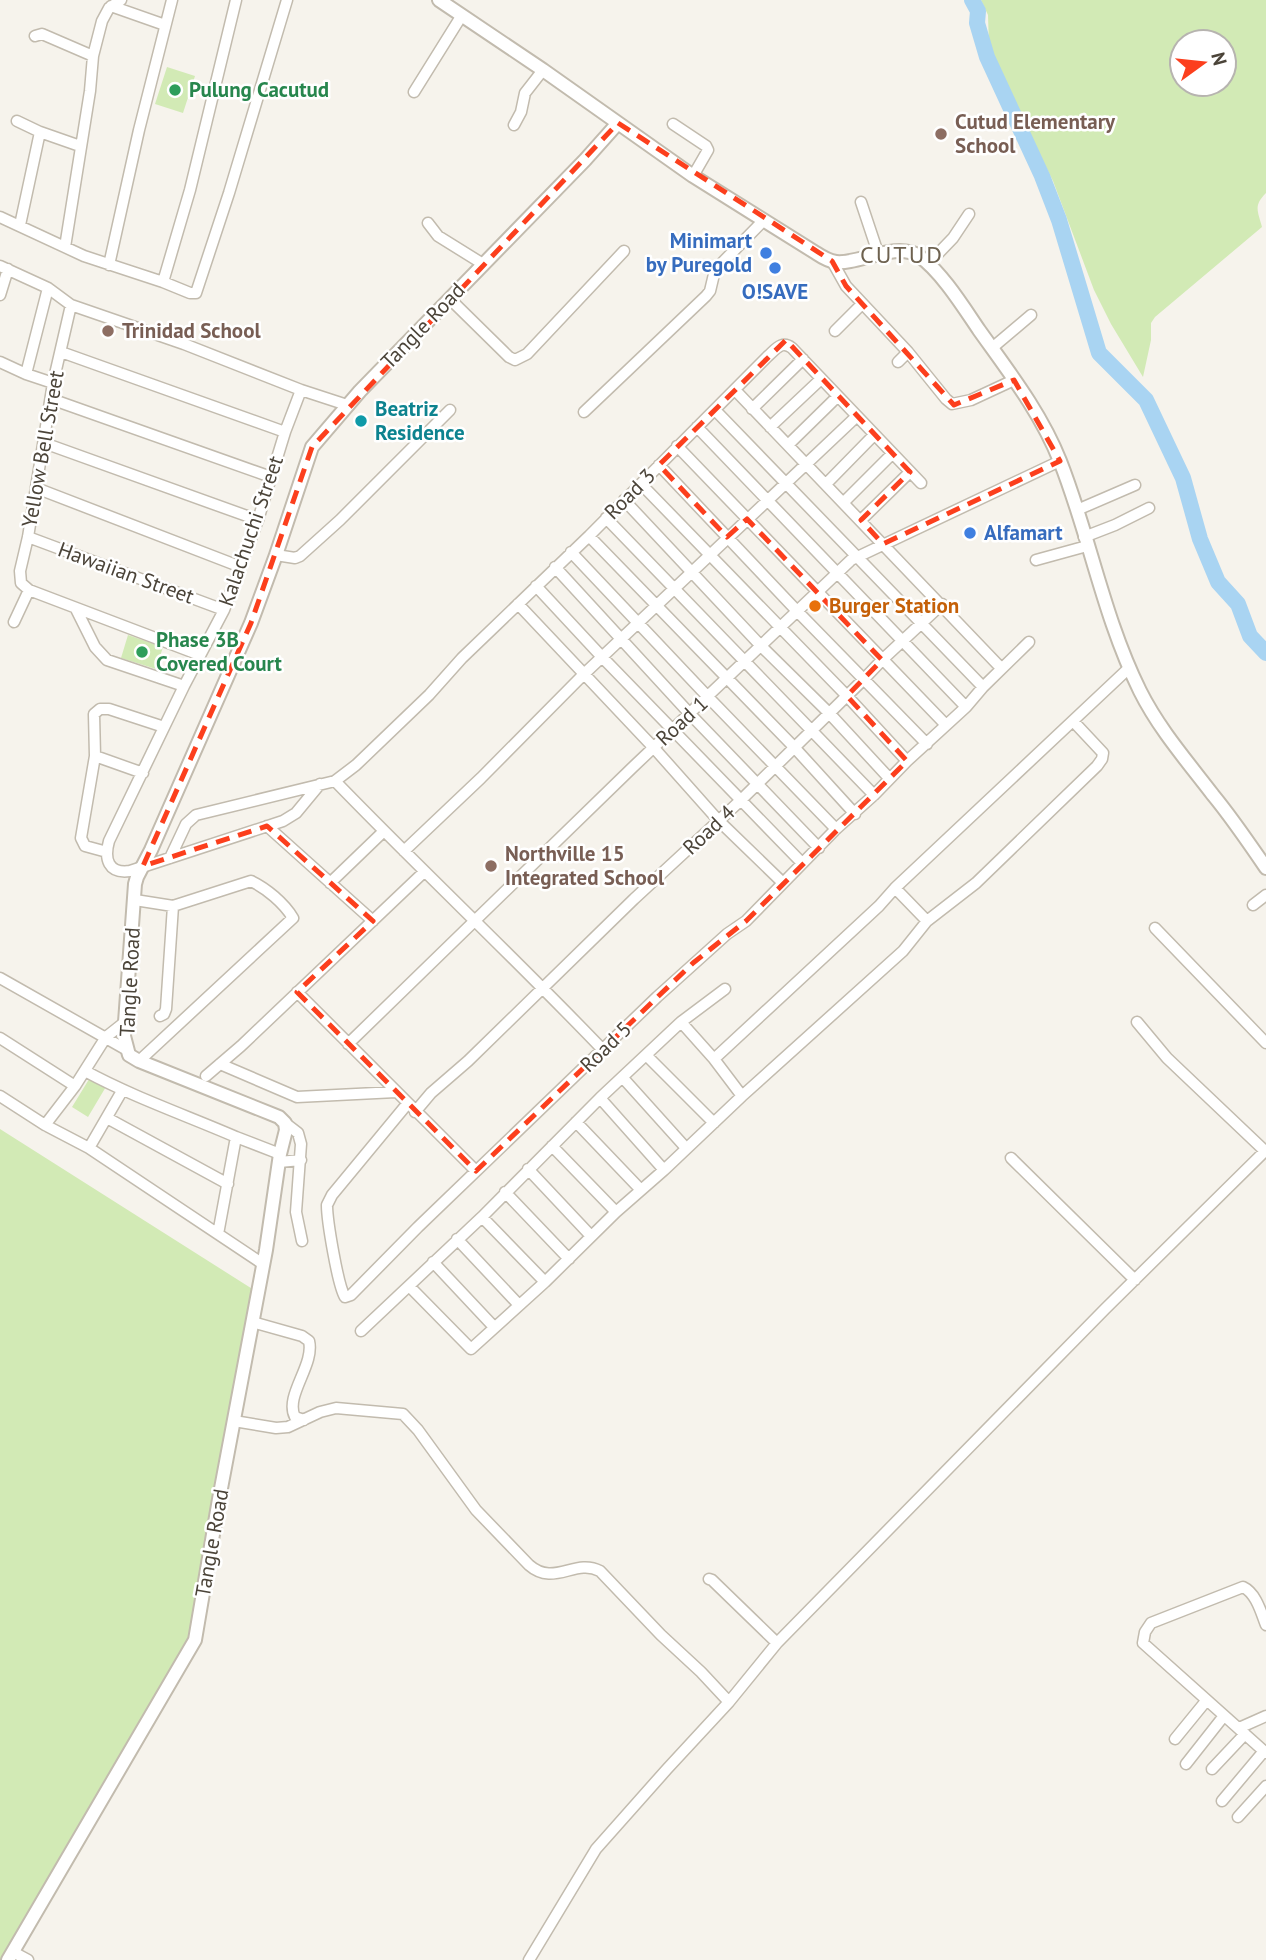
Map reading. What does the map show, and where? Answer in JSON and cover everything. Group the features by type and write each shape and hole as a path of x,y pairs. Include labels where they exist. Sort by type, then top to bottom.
{"street":[{"path":"65,247 93,56 102,21 111,6 121,0"},
{"path":"109,265 172,0"},
{"path":"163,282 190,190 236,0"},
{"path":"0,217 83,256 196,293 229,193 286,0"},
{"path":"439,0 693,176 816,253 832,261 844,262 878,253 914,254 928,264 960,303 1041,420 1060,461 1077,510 1111,624 1142,695 1167,736 1266,868"},
{"path":"111,6 165,25"},
{"path":"414,92 462,15"},
{"path":"35,36 41,34 93,56"},
{"path":"514,125 521,112 524,93 543,70"},
{"path":"17,121 80,146"},
{"name":"Tangle Road","path":"10,1956 195,1640 286,1130 279,1117 129,1055 124,1036 137,877 251,623 312,447 347,405 618,123"},
{"path":"673,124 708,148 708,154 693,176"},
{"path":"20,225 40,132"},
{"path":"861,202 878,253"},
{"path":"928,264 953,238 969,214"},
{"path":"584,412 706,296 710,291 715,270 764,220"},
{"path":"428,223 438,236 483,264"},
{"path":"450,299 515,360 527,354 624,251"},
{"path":"832,261 840,278 952,404 971,400 1014,380"},
{"path":"0,295 4,267 48,289 71,305 347,405"},
{"path":"26,374 48,289"},
{"path":"835,331 863,304"},
{"name":"Yellow Bell Street","path":"29,590 21,583 20,571 53,383 71,305"},
{"path":"992,348 1031,315"},
{"name":"Road 3","path":"335,780 356,765 429,695 462,658 781,345 789,345 921,483"},
{"path":"61,352 285,432"},
{"path":"898,362 908,352"},
{"path":"752,409 803,359"},
{"path":"0,362 53,383"},
{"path":"770,427 821,379"},
{"name":"Kalachuchi Street","path":"107,852 109,841 164,727 224,610 258,520 301,390"},
{"path":"735,390 1001,668"},
{"path":"788,445 837,397"},
{"path":"51,399 271,477"},
{"path":"276,555 295,558 300,556 340,520 450,410"},
{"path":"715,410 983,687"},
{"path":"404,851 638,622 857,416"},
{"path":"697,428 966,707"},
{"path":"826,484 874,435"},
{"path":"44,443 258,520"},
{"path":"677,446 946,725"},
{"path":"844,502 892,454"},
{"name":"Road 1","path":"348,1044 851,560 1060,461"},
{"path":"659,465 927,744"},
{"path":"861,520 910,472"},
{"path":"641,484 907,761"},
{"path":"1077,510 1135,485"},
{"path":"36,488 241,567"},
{"path":"624,500 890,778"},
{"path":"1036,560 1086,542 1149,508"},
{"path":"606,518 874,795"},
{"path":"589,536 855,814"},
{"name":"Hawaiian Street","path":"28,537 224,610"},
{"path":"571,552 836,829"},
{"path":"555,567 690,714 819,848"},
{"path":"536,586 802,863"},
{"path":"14,622 29,590 200,655"},
{"path":"518,604 718,820 782,882"},
{"name":"Road 4","path":"411,1107 432,1093 468,1061 942,604"},
{"path":"76,609 96,647 107,660 184,686"},
{"name":"Road 5","path":"411,1107 339,1187 327,1205 344,1296 351,1295 476,1171 694,963 746,920 836,829 966,707 1029,642"},
{"path":"714,1059 1129,668"},
{"path":"164,727 109,709 97,710 94,714 95,756 81,841 90,849 107,852 109,863 117,872 130,871 283,821 296,813 320,784"},
{"path":"409,1286 471,1349 545,1282 616,1212 903,951 927,921 976,883 1102,759 1103,752 1073,721"},
{"path":"95,756 143,773"},
{"path":"170,858 186,824 196,815 335,780 603,1050"},
{"path":"267,826 373,921"},
{"path":"330,883 384,831"},
{"path":"206,1076 424,872"},
{"path":"135,900 173,905 251,881 283,906 293,918 139,1061"},
{"path":"895,887 927,921"},
{"path":"1253,905 1266,895"},
{"path":"160,1016 166,1009 173,905"},
{"path":"1155,928 1266,1043"},
{"path":"0,978 127,1050"},
{"path":"361,1331 482,1217 600,1098 681,1023 725,989"},
{"path":"297,992 476,1171"},
{"path":"45,1125 75,1086 106,1037 125,1022"},
{"path":"681,1023 714,1059 742,1096"},
{"path":"528,1960 596,1849 729,1702 777,1643 1266,1151 1167,1058 1137,1023"},
{"path":"0,1038 75,1086"},
{"path":"646,1055 714,1123"},
{"path":"220,1064 297,1097 396,1092"},
{"path":"85,1070 122,1091 190,1116 279,1158 301,1160"},
{"path":"623,1078 686,1148"},
{"path":"89,1148 122,1091"},
{"path":"0,1096 45,1125 89,1148 263,1264"},
{"path":"600,1098 664,1170"},
{"path":"107,1118 228,1184"},
{"path":"576,1122 640,1190"},
{"path":"285,1124 300,1138 301,1160 296,1212 302,1241"},
{"path":"218,1234 236,1137"},
{"path":"552,1146 616,1212"},
{"path":"1011,1158 1135,1280"},
{"path":"528,1169 591,1236"},
{"path":"505,1192 569,1259"},
{"path":"482,1217 545,1282"},
{"path":"457,1239 519,1305"},
{"path":"433,1262 494,1327"},
{"path":"252,1322 304,1337 309,1341 309,1352 292,1406 295,1416 304,1420"},
{"path":"234,1421 276,1428 288,1427 320,1412 336,1408 400,1412 405,1415 476,1510 529,1566 545,1574 581,1567 600,1571 729,1702"},
{"path":"709,1579 777,1643"},
{"path":"1222,1801 1265,1752 1223,1717 1143,1643 1142,1639 1148,1626 1160,1618 1243,1587 1253,1596 1266,1625"},
{"path":"1175,1739 1206,1701"},
{"path":"1212,1769 1242,1731 1266,1716"},
{"path":"1186,1764 1223,1717"},
{"path":"1237,1817 1266,1786"},
{"path":"10,1956 28,1960"}],"highlighted area":[{"path":"618,123 832,261 846,286 954,405 1014,380 1060,461 883,544 861,520 910,472 786,340 659,465 727,537 747,519 882,660 847,696 907,761 746,921 693,963 476,1171 297,992 373,921 267,826 143,866 251,623 312,447"}],"green space":[{"path":"981,0 1266,0 1266,193 1259,202 1258,209 1262,227 1155,317 1151,323 1151,340 1143,377 1094,290 1053,181 994,64 989,47 988,15"},
{"name":"Pulung Cacutud","path":"167,67 195,76 183,113 155,104"},
{"name":"Phase 3B Covered Court","path":"128,635 163,647 156,669 121,658"},
{"path":"91,1076 107,1085 88,1117 72,1107"},
{"path":"0,1129 254,1290 190,1636 2,1960 0,1960"}],"waterway":[{"path":"972,0 978,11 977,23 987,57 1042,176 1059,220 1099,353 1146,400 1183,478 1200,539 1218,582 1238,604 1250,636 1266,653"}],"place":[{"name":"Pulung Cacutud","path":"175,90"},
{"name":"Cutud Elementary School","path":"941,134"},
{"name":"Minimart by Puregold","path":"766,253"},
{"name":"O!SAVE","path":"775,268"},
{"name":"Trinidad School","path":"108,331"},
{"name":"Beatriz Residence","path":"361,421"},
{"name":"Alfamart","path":"970,533"},
{"name":"Burger Station","path":"815,606"},
{"name":"Phase 3B Covered Court","path":"142,652"},
{"name":"Northville 15 Integrated School","path":"491,866"}],"district":[{"name":"CUTUD","path":"902,255"}]}
